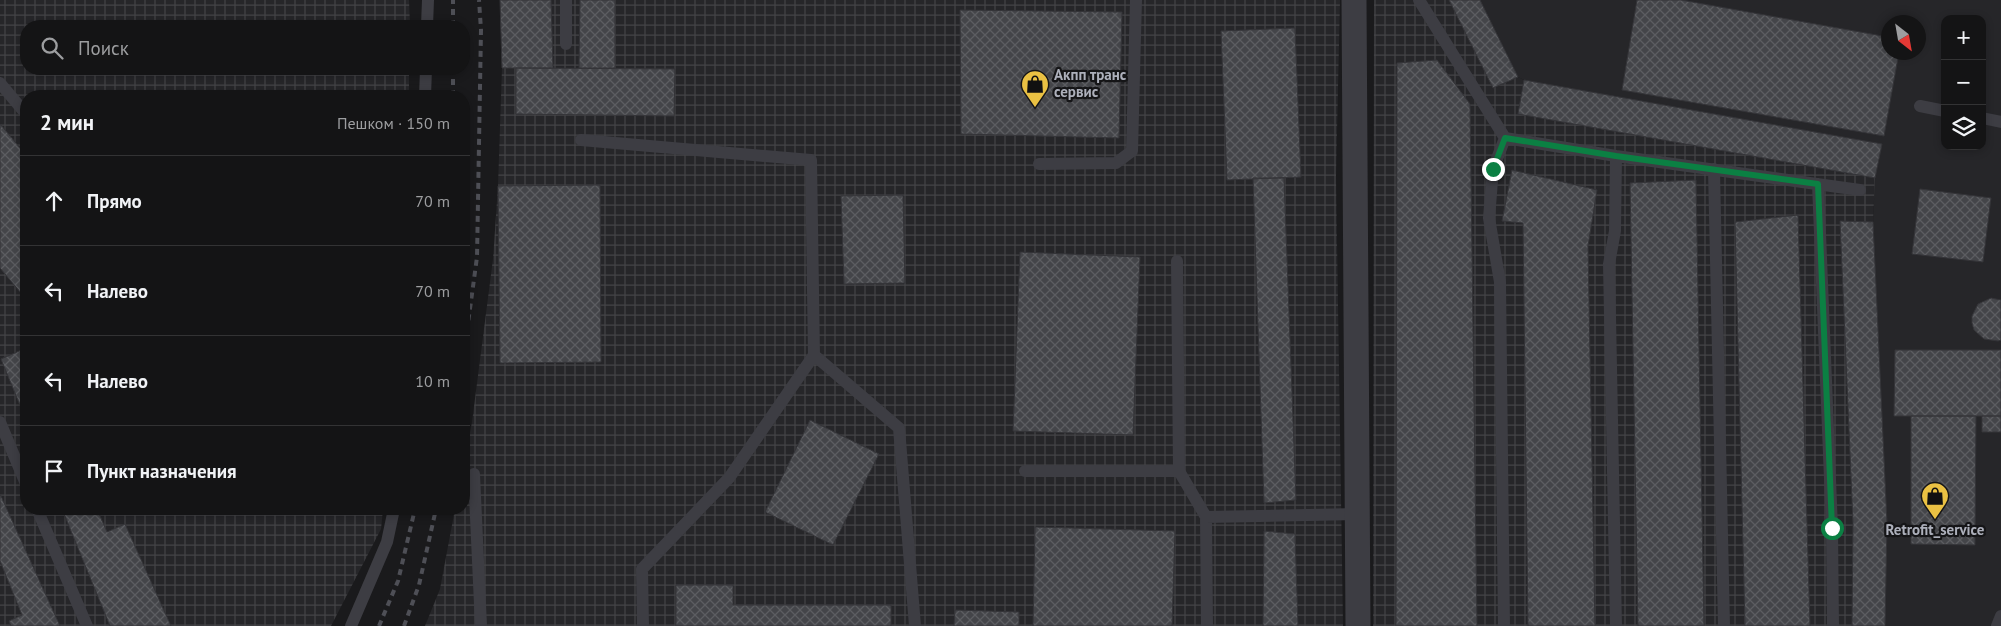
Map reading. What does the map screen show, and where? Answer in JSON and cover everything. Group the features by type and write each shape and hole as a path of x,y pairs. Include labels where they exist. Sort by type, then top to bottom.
{"street":[{"path":"1354,0 1358,626"}],"lane":[{"path":"427,20 428,0"},
{"path":"566,0 566,44"},
{"path":"1039,164 1116,163 1132,151 1136,0"},
{"path":"1419,0 1505,138 1616,156 1860,190"},
{"path":"425,90 426,75"},
{"path":"0,83 20,107"},
{"path":"1920,106 1941,110"},
{"path":"1986,119 2001,122"},
{"path":"1504,626 1500,282 1489,218 1493,169 1505,138"},
{"path":"581,140 810,160 814,355 729,478 642,570 643,626"},
{"path":"1616,156 1615,231 1609,264 1616,626"},
{"path":"1714,169 1724,626"},
{"path":"1818,184 1832,528 1833,626"},
{"path":"1177,261 1179,471 1206,517 1207,626"},
{"path":"814,355 899,428 915,626"},
{"path":"0,422 20,470"},
{"path":"1025,471 1179,471"},
{"path":"474,474 481,626"},
{"path":"1206,517 1358,514"},
{"path":"40,515 87,626"},
{"path":"352,626 387,542 393,515"},
{"path":"1997,626 2001,616"}],"shaded area":[{"path":"0,0 409,0 410,20 20,20 20,75 409,75 409,90 20,90 20,515 382,515 381,529 331,626 0,626"},
{"path":"500,0 1340,0 1336,176 1343,626 425,626 440,589 454,515 470,515 470,432 493,259 498,186 502,68"},
{"path":"1374,0 1480,0 1518,77 1524,80 1882,144 1875,178 1873,222 1887,523 1885,626 1373,626"},
{"path":"1480,0 2001,0 2001,626 1885,626 1887,523 1873,222 1875,178 1881,144 1524,80 1518,77"}],"building":[{"path":"500,0 551,0 553,68 502,68"},
{"path":"580,0 615,0 615,68 579,68"},
{"path":"1449,0 1480,0 1518,77 1493,88"},
{"path":"1637,0 1681,0 1881,36 1881,60 1898,60 1884,136 1622,90"},
{"path":"960,10 1122,12 1119,138 961,134"},
{"path":"1295,28 1301,177 1227,180 1221,31"},
{"path":"1437,60 1470,104 1477,626 1396,626 1397,63"},
{"path":"516,68 675,69 674,116 516,114"},
{"path":"1524,80 1882,144 1875,178 1518,114"},
{"path":"0,124 20,148 20,292 0,268"},
{"path":"1512,170 1597,190 1588,246 1595,626 1528,626 1523,223 1502,221"},
{"path":"1253,178 1284,178 1296,500 1264,503"},
{"path":"1696,180 1704,626 1638,626 1630,183"},
{"path":"600,185 601,362 500,363 498,186"},
{"path":"1920,189 1991,198 1983,262 1912,254"},
{"path":"903,195 905,283 844,284 841,196"},
{"path":"1798,215 1810,626 1745,626 1735,222"},
{"path":"1840,221 1873,222 1887,523 1885,626 1852,626 1853,523"},
{"path":"1020,252 1140,257 1133,435 1013,431"},
{"path":"1991,298 2001,300 2001,340 1998,341 1984,339 1974,330 1972,323 1972,316 1978,304"},
{"path":"1895,350 2001,350 2001,416 1894,416"},
{"path":"20,351 20,405 1,359"},
{"path":"1911,416 1976,416 1975,545 1911,544"},
{"path":"1982,416 2001,416 2001,432 1982,432"},
{"path":"810,420 879,454 833,545 765,512"},
{"path":"0,494 60,626 11,626 9,621 22,615 0,561"},
{"path":"64,515 100,515 107,532 125,524 171,626 110,626"},
{"path":"1035,527 1175,531 1172,626 1033,626"},
{"path":"1264,531 1295,534 1298,626 1263,626"},
{"path":"676,585 733,585 733,605 891,605 891,626 676,626"},
{"path":"955,610 1019,612 1019,626 954,626"}],"railway":[{"path":"453,0 453,20"},
{"path":"470,309 477,257 481,30 479,0"},
{"path":"453,75 453,90"},
{"path":"379,626 398,581 414,515"},
{"path":"404,626 419,585 435,515"}],"place":[{"name":"Акпп транс сервис","path":"1035,108"},
{"name":"Retrofit_service","path":"1935,520"}],"route":[{"path":"1493,169 1505,138 1616,156 1818,184 1832,528"}]}
